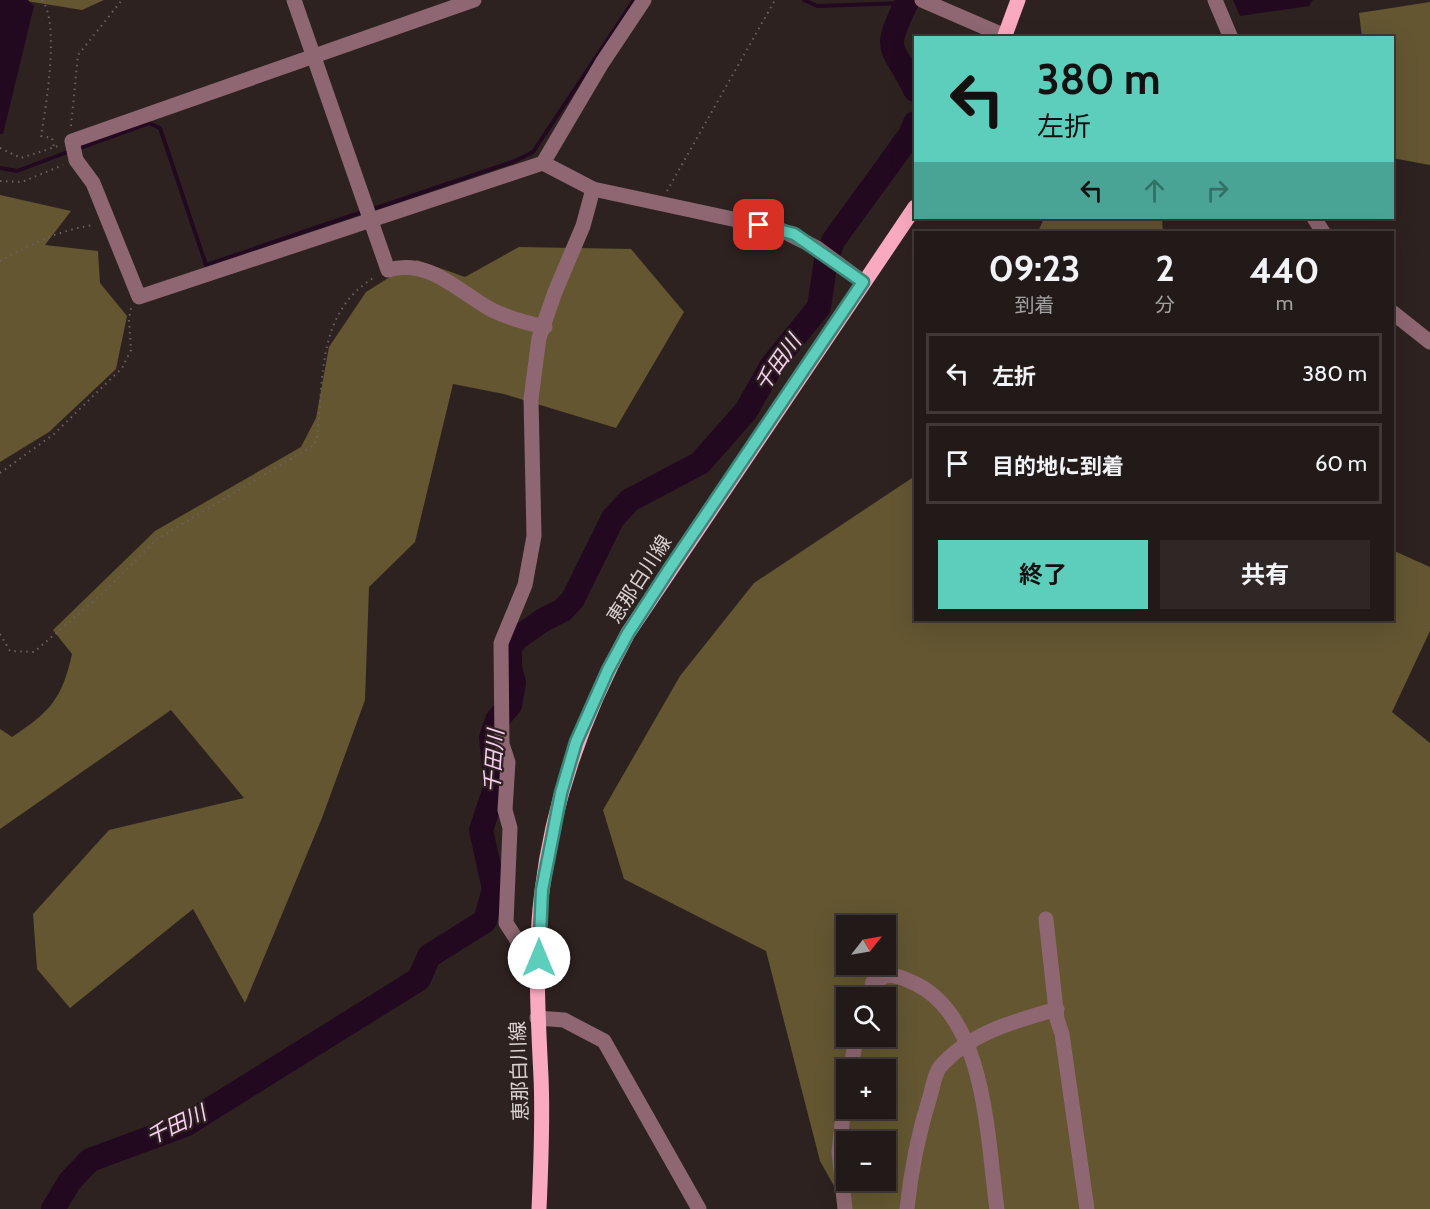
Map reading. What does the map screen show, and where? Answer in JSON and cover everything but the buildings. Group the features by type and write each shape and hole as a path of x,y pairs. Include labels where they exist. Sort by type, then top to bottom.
{"main road":[{"path":"1005,36 1018,0"},
{"name":"恵那白川線","path":"539,1209 542,1138 537,1018 542,890 561,793 576,742 608,670 628,633 914,208"}],"street":[{"path":"294,0 388,270 411,267 435,273 495,311 545,327"},
{"path":"474,0 72,141 76,159 93,183 139,297 543,163 602,63 644,0"},
{"path":"922,0 1003,36"},
{"path":"1215,0 1230,36"},
{"path":"543,163 592,189 779,229 817,248 863,282"},
{"path":"539,958 524,951 506,923 510,828 505,810 508,762 501,729 501,643 525,585 534,536 531,399 539,338 545,327 555,292 583,226 592,189"},
{"path":"1394,314 1430,342"},
{"path":"1046,919 1087,1209"},
{"path":"871,987 873,982 886,975 900,977 918,985 948,1011 967,1043 979,1082 997,1209"},
{"path":"908,1209 910,1178 921,1124 938,1069 967,1043 1016,1020 1057,1009"},
{"path":"537,1018 564,1020 604,1041 699,1209"},
{"path":"842,1119 839,1152 845,1209"}],"path":[{"path":"42,0 51,15 48,87 41,136 52,138 54,147"},
{"path":"0,148 21,158 72,141 78,54 122,0"},
{"path":"660,204 775,0"},
{"path":"0,181 22,182 76,159"},
{"path":"0,261 60,231 109,222"},
{"path":"0,634 10,651 34,652 102,594 157,539 314,445 317,438 327,340 353,293 388,270"},
{"path":"0,473 54,434 122,368 131,350 130,310 139,297"}],"shaded area":[{"path":"0,0 28,0 34,6 3,134 0,134"},
{"path":"20,0 104,0 82,10"},
{"path":"1233,0 1313,0 1309,6 1240,16"},
{"path":"1430,2 1430,165 1394,158 1394,36 1362,36 1359,13"},
{"path":"0,195 71,211 45,245 98,251 100,283 127,316 116,369 49,432 0,462"},
{"path":"1044,219 1162,219 1163,231 1038,231"},
{"path":"519,247 631,249 684,312 616,428 504,394 453,384 415,542 369,587 365,700 322,818 245,1003 193,909 70,1008 37,969 33,914 109,830 244,798 171,710 0,829 0,729 12,737 45,712 59,693 72,654 53,630 155,531 301,447 316,418 329,347 366,292 417,260 465,277"},
{"path":"914,477 914,621 1394,621 1394,551 1430,567 1430,631 1392,712 1430,743 1430,1209 847,1209 837,1191 896,1191 896,1131 836,1131 836,1189 820,1161 766,951 624,879 603,810 680,676 754,583"}],"waterway":[{"path":"370,210 515,161 533,152 634,0"},
{"path":"804,0 817,6 906,3"},
{"name":"千田川","path":"908,0 892,40 896,55 914,88"},
{"path":"77,149 149,123 160,128 206,265 362,212"},
{"name":"千田川","path":"53,1209 70,1181 90,1160 185,1125 419,979 429,956 485,921 494,889 481,830 496,785 491,738 497,720 510,705 514,683 510,667 510,648 516,639 543,620 563,610 573,599 613,518 630,500 700,463 746,411 772,365 819,307 826,260 833,241 910,135 914,125"},
{"path":"0,168 17,171 70,151"}],"route":[{"path":"539,958 538,938 542,890 561,793 576,742 608,670 628,633 670,568 808,368 863,282 794,234 759,225"}]}
